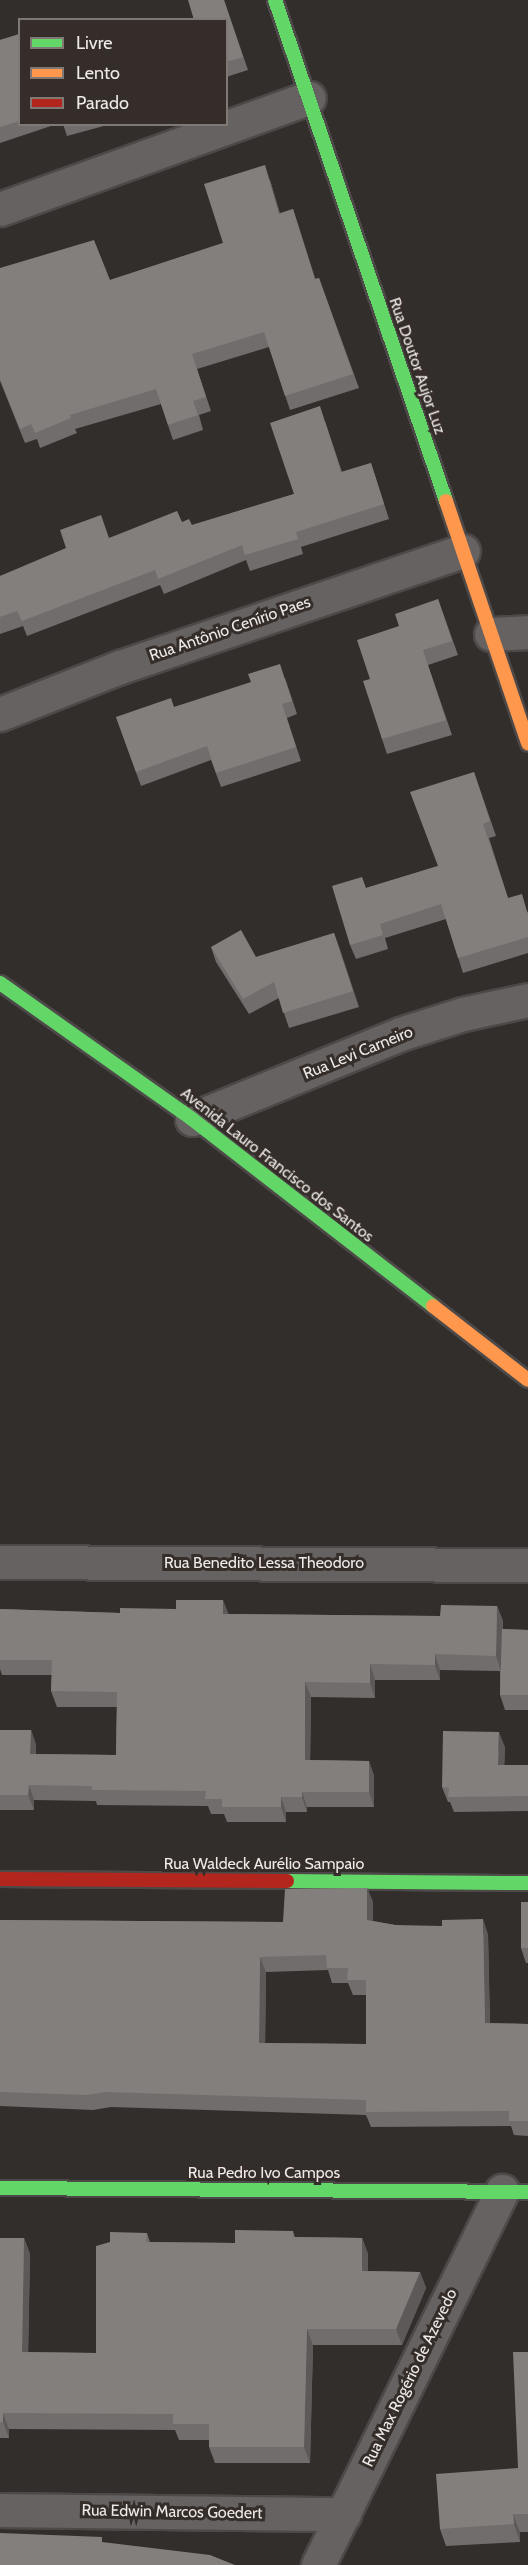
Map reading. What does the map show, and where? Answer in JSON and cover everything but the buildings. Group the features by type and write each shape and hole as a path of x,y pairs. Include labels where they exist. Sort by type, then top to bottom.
{"street":[{"name":"Rua Doutor Aujor Luz","path":"275,0 528,743"},
{"path":"0,209 309,98"},
{"name":"Rua Antônio Cenírio Paes","path":"0,714 120,667 463,551"},
{"path":"491,634 528,632"},
{"name":"Avenida Lauro Francisco dos Santos","path":"0,983 192,1119 528,1380"},
{"name":"Rua Levi Carneiro","path":"192,1119 400,1034 463,1014 528,1000"},
{"name":"Rua Benedito Lessa Theodoro","path":"0,1562 528,1565"},
{"name":"Rua Waldeck Aurélio Sampaio","path":"0,1878 528,1883"},
{"name":"Rua Pedro Ivo Campos","path":"0,2188 515,2192"},
{"name":"Rua Max Rogério de Azevedo","path":"318,2565 515,2192"},
{"name":"Rua Edwin Marcos Goedert","path":"0,2510 344,2514"}],"traffic: fast":[{"path":"275,0 446,501"},
{"path":"0,983 192,1119 433,1306"},
{"path":"287,1881 528,1883"},
{"path":"0,2188 528,2192"}],"traffic: slow":[{"path":"446,501 528,743"},
{"path":"433,1306 528,1380"}],"traffic: jam":[{"path":"0,1879 287,1881"}]}
